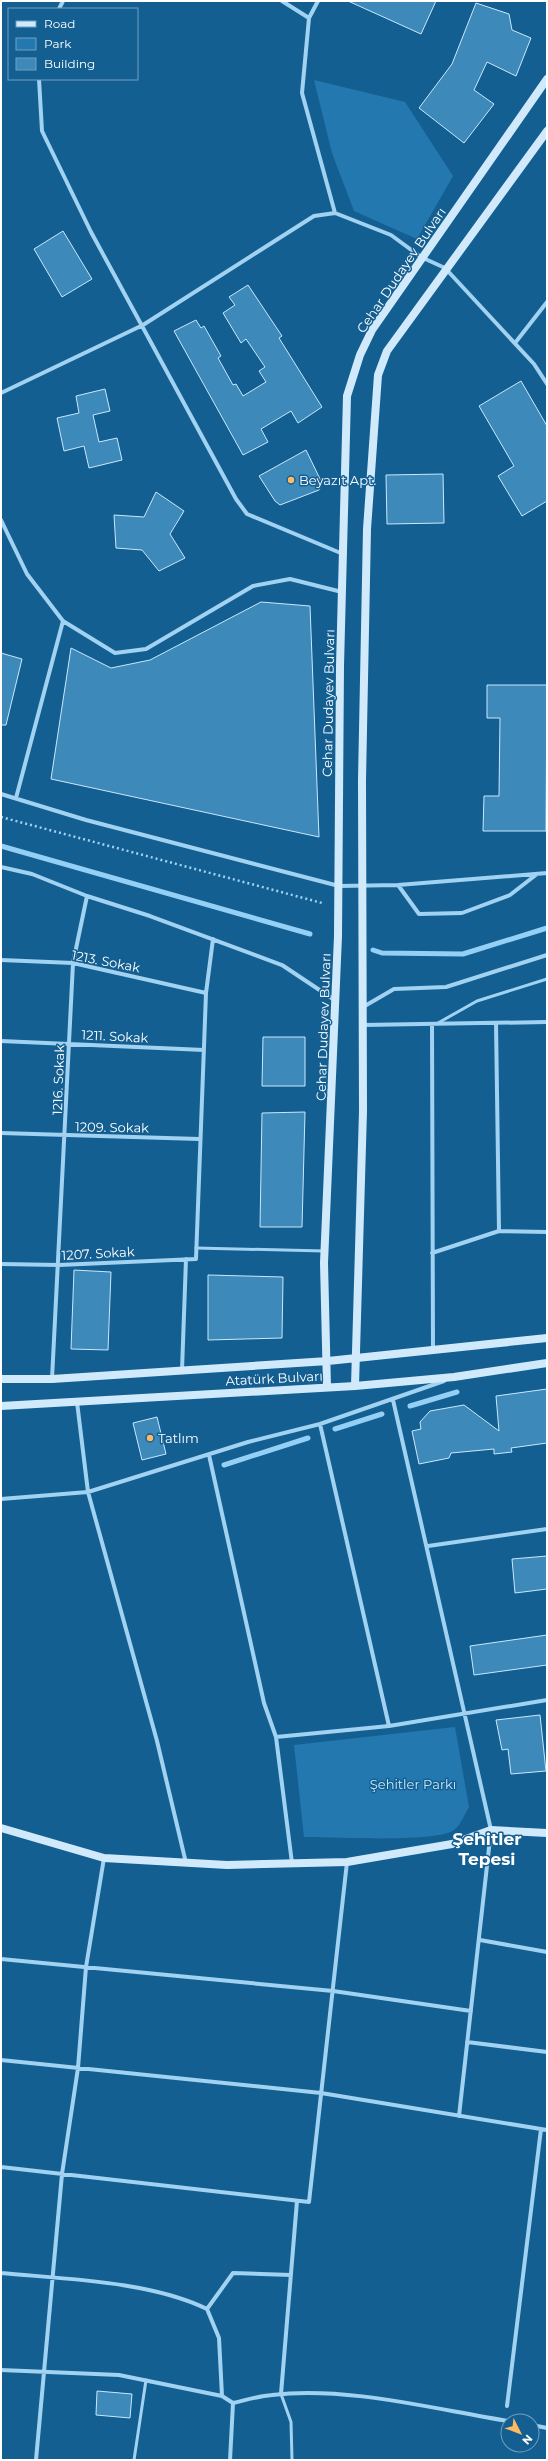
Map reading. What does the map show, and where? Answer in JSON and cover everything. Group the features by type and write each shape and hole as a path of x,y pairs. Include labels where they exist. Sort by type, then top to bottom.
{"street":[{"path":"282,1 309,18"},
{"path":"318,1 309,18 302,93 335,213"},
{"name":"Cehar Dudayev Bulvarı","path":"327,1387 328,1361 325,1251 336,1001 339,886 342,592 347,396 360,355 372,330 421,257 547,79"},
{"path":"39,80 42,132 92,232 236,499 247,514 343,554"},
{"path":"355,1386 358,1356 363,1026 367,529 378,375 388,351 445,268 547,131"},
{"path":"1,393 143,325 314,216 335,213 391,235 421,257 445,268 534,364 547,384"},
{"path":"515,343 547,302"},
{"path":"1,520 27,574 64,621 115,653 146,649 253,586 290,579 342,592"},
{"path":"16,798 64,621"},
{"path":"1,794 86,820 339,886 363,887 398,885 547,873"},
{"path":"1,867 32,874 87,896 213,939 282,965 336,1001"},
{"path":"398,885 419,914 462,913 510,895 537,874"},
{"name":"1216. Sokak","path":"52,1379 59,1266 73,964 87,896"},
{"path":"196,1248 206,993 213,939"},
{"path":"363,1007 394,989 446,987 547,955"},
{"name":"1213. Sokak","path":"1,960 73,964 206,993"},
{"path":"363,1026 547,1022"},
{"path":"496,1023 499,1231"},
{"path":"432,1024 433,1350"},
{"name":"1211. Sokak","path":"1,1041 204,1050"},
{"name":"1209. Sokak","path":"1,1133 200,1139"},
{"path":"432,1252 499,1231 547,1232"},
{"name":"1207. Sokak","path":"1,1264 59,1266 186,1259 196,1258 196,1248"},
{"path":"182,1370 186,1259"},
{"name":"Atatürk Bulvarı","path":"1,1379 52,1379 328,1361 358,1356 547,1338"},
{"name":"Atatürk Bulvarı","path":"1,1406 355,1386 454,1377 547,1363"},
{"path":"1,1499 88,1492 248,1442 320,1424 393,1400 454,1377"},
{"path":"393,1400 428,1546 491,1830 480,1940 459,2116"},
{"path":"77,1402 88,1492 157,1741 186,1863"},
{"path":"320,1424 389,1726"},
{"path":"209,1455 264,1703 276,1737 292,1863"},
{"path":"428,1546 547,1530"},
{"path":"276,1737 389,1726 547,1700"},
{"path":"1,1828 104,1858 227,1866 347,1862 452,1844 491,1830 547,1833"},
{"path":"36,2460 54,2278 62,2174 78,2068 86,1967 104,1858"},
{"path":"1,2167 309,2202 347,1862"},
{"path":"480,1940 547,1952"},
{"path":"1,1959 333,1991 471,2011"},
{"path":"467,2042 547,2052"},
{"path":"1,2060 321,2093 547,2130"},
{"path":"507,2406 541,2129"},
{"path":"282,2394 297,2201"},
{"path":"1,2273 120,2284 193,2302 207,2309 219,2338 222,2396"},
{"path":"207,2309 233,2273 291,2274"},
{"path":"1,2370 119,2375 222,2396 233,2403 282,2394 316,2393 362,2396 500,2420"},
{"path":"230,2460 233,2403"}],"lane":[{"path":"437,1024 477,1001 547,979"},
{"path":"196,1248 325,1251"},
{"path":"134,2460 146,2380"},
{"path":"282,2394 291,2422 292,2460"}],"path":[{"path":"1,817 322,904"}],"green space":[{"path":"314,80 405,102 453,176 417,239 354,211 332,153"},
{"name":"Şehitler Parkı","path":"455,1727 469,1807 461,1822 454,1830 444,1834 427,1837 406,1838 304,1837 294,1745"}],"building":[{"path":"348,1 436,1 421,34"},
{"path":"476,3 509,14 512,30 531,38 516,76 487,62 474,90 494,104 464,143 419,108 452,64"},
{"path":"63,231 92,279 62,297 34,249"},
{"path":"248,285 282,336 279,338 322,407 298,423 291,411 261,429 268,442 243,455 174,331 196,320 201,328 204,326 221,356 218,358 233,385 236,384 243,396 266,382 259,371 265,367 246,339 241,343 223,313 235,305 229,297"},
{"path":"521,381 547,426 547,501 522,516 498,476 514,466 479,406"},
{"path":"105,389 110,411 93,415 99,442 117,438 122,460 89,468 84,446 64,451 57,418 79,413 76,396"},
{"name":"Beyazıt Apt.","path":"306,450 322,483 319,490 280,505 275,501 259,476"},
{"path":"443,474 444,523 387,524 386,475"},
{"path":"156,492 184,511 170,534 185,558 159,571 142,550 116,548 114,515 144,517"},
{"path":"261,602 310,606 319,837 51,779 71,648 111,668 150,660"},
{"path":"1,653 22,659 6,725 1,725"},
{"path":"487,685 547,685 546,831 483,831 484,796 499,796 500,718 487,718"},
{"path":"263,1037 305,1037 305,1086 262,1086"},
{"path":"305,1112 302,1227 260,1227 262,1113"},
{"path":"74,1270 111,1272 108,1350 71,1349"},
{"path":"208,1275 283,1277 282,1338 208,1340"},
{"path":"547,1389 547,1443 511,1448 512,1452 494,1454 494,1449 451,1453 449,1458 419,1464 412,1431 421,1429 420,1422 430,1411 464,1405 499,1431 496,1396"},
{"name":"Tatlım","path":"157,1417 166,1454 142,1460 133,1423"},
{"path":"547,1556 547,1589 515,1593 512,1559"},
{"path":"547,1635 547,1665 474,1675 470,1646"},
{"path":"540,1715 546,1771 511,1774 508,1749 502,1750 496,1720"},
{"path":"97,2391 132,2394 130,2418 96,2415"}],"waterway":[{"path":"1,846 310,934"},
{"path":"373,950 382,953 463,954 547,928"},
{"path":"410,1406 457,1392"},
{"path":"335,1429 382,1414"},
{"path":"224,1465 308,1438"}],"place":[{"name":"Beyazıt Apt.","path":"291,480"},
{"name":"Tatlım","path":"150,1438"}],"district":[{"name":"Şehitler Tepesi","path":"487,1849"}]}
